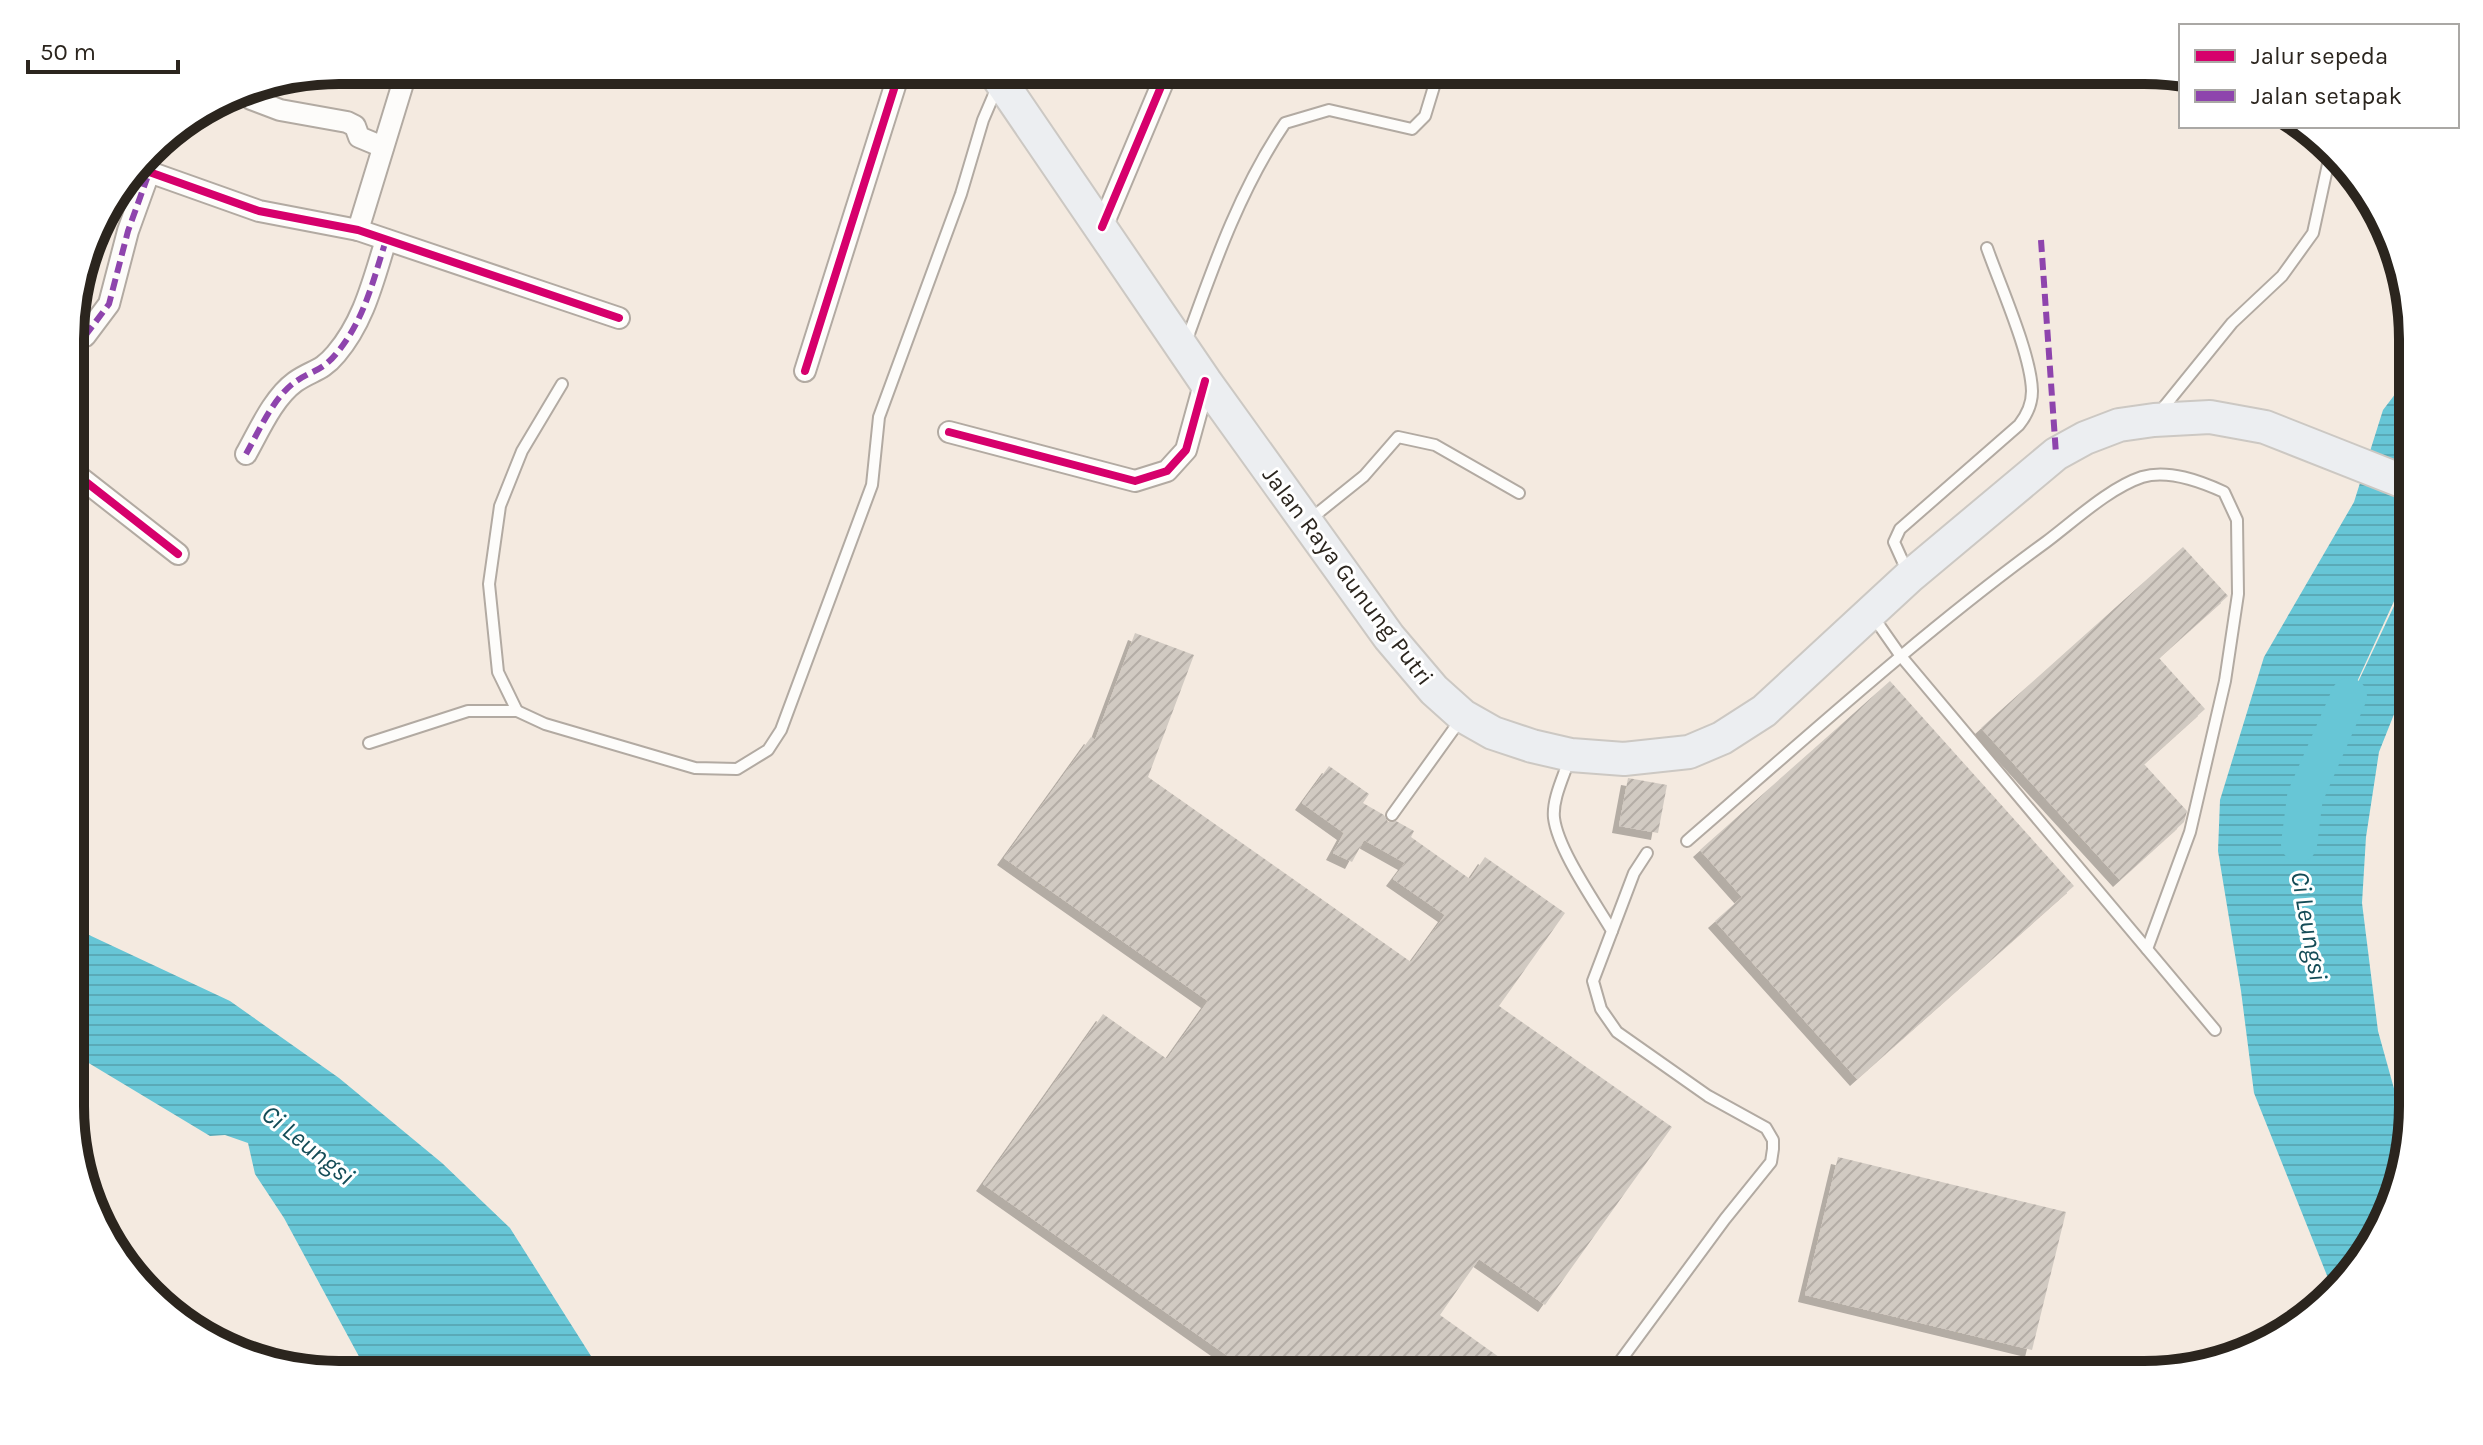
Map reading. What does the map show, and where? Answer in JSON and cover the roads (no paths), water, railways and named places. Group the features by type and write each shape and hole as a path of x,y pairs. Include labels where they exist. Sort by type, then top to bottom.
{"main road":[{"name":"Jalan Raya Gunung Putri","path":"1004,85 1205,381 1389,637 1434,690 1463,716 1493,733 1571,755 1624,759 1689,752 1722,738 1764,711 1909,577 2056,454 2108,429 2154,420 2210,417 2265,427 2398,479"}],"street":[{"path":"358,230 402,85"},
{"path":"805,371 895,85"},
{"path":"1102,227 1162,85"},
{"path":"253,100 280,110 347,122 355,126 359,137 383,147"},
{"path":"148,170 259,211 358,230 619,318"},
{"path":"85,336 109,304 142,178"},
{"path":"246,454 270,411 294,383 323,368 349,336 364,312 386,240"},
{"path":"949,432 1135,481 1167,471 1186,450 1205,381"},
{"path":"84,480 178,554"}],"lane":[{"path":"1184,349 1216,259 1268,147 1285,123 1329,110 1412,129 1425,116 1435,84"},
{"path":"369,743 468,711 517,711 545,724 695,768 737,769 768,750 781,730 872,485 879,417 961,194 994,85"},
{"path":"2154,420 2232,323 2282,276 2313,233 2328,164"},
{"path":"1909,577 1894,542 1900,529 2019,425 2031,403 2032,389 2022,349 1987,248"},
{"path":"517,711 498,672 489,584 500,506 522,451 562,384"},
{"path":"1306,522 1364,476 1398,437 1435,445 1519,493"},
{"path":"1687,841 1900,655 2002,574 2119,489 2144,476 2174,475 2201,481 2224,492 2237,520 2238,594 2225,681 2190,832 2147,949"},
{"path":"1871,613 1900,655 2215,1030"},
{"path":"1392,815 1463,716"},
{"path":"1571,755 1558,793 1554,817 1561,842 1612,931"},
{"path":"1621,1360 1771,1162 1773,1149 1773,1140 1766,1128 1708,1096 1617,1032 1601,1009 1593,981 1634,873 1647,853"}],"water":[{"path":"2398,390 2398,592 2316,771 2398,598 2398,704 2379,752 2366,837 2362,903 2378,1031 2398,1103 2397,1139 2380,1203 2365,1233 2329,1281 2254,1093 2218,851 2220,800 2264,657 2354,502 2383,410"},
{"path":"84,933 230,1001 339,1078 442,1163 510,1228 594,1361 361,1361 284,1218 255,1174 248,1143 225,1135 210,1136 84,1060"}],"waterway":[{"name":"Ci Leungsi","path":"2299,844 2305,797 2349,696"}]}
